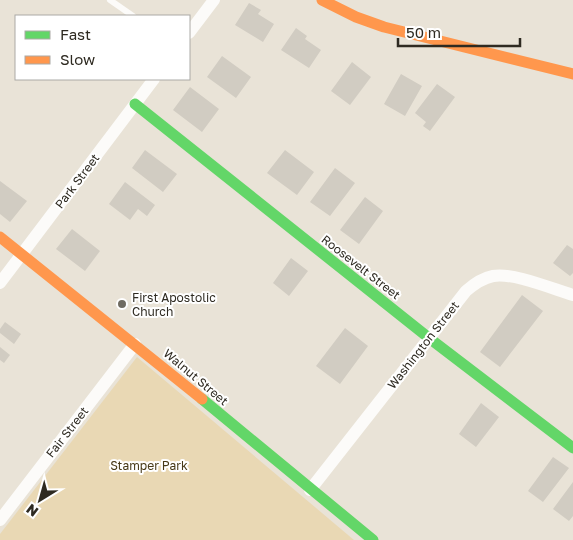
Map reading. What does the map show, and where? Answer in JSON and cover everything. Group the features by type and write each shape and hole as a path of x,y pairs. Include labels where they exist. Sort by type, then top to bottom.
{"street":[{"path":"190,32 214,0"},
{"path":"322,0 346,13 384,27 573,74"},
{"name":"Park Street","path":"0,283 153,80"},
{"name":"Roosevelt Street","path":"135,104 429,338 573,448"},
{"name":"Walnut Street","path":"0,237 135,344 373,540"},
{"name":"Washington Street","path":"310,490 466,291 477,282 491,276 509,276 573,295"},
{"name":"Fair Street","path":"0,520 135,344"}],"lane":[{"path":"110,0 131,15"}],"green space":[{"name":"Stamper Park","path":"137,357 354,540 0,540 0,534"}],"building":[{"path":"249,3 261,10 258,14 274,24 263,42 235,25"},
{"path":"296,28 307,36 305,39 321,50 309,68 281,50"},
{"path":"222,56 251,77 236,98 207,77"},
{"path":"352,62 371,77 350,105 331,91"},
{"path":"401,74 422,86 405,116 384,104"},
{"path":"437,84 455,97 430,131 423,126 426,122 415,113"},
{"path":"190,87 219,109 202,132 173,110"},
{"path":"145,150 177,174 163,192 132,168"},
{"path":"285,150 314,172 297,195 267,173"},
{"path":"335,168 355,183 330,216 310,202"},
{"path":"0,181 27,201 10,222 0,214"},
{"path":"125,182 155,205 147,216 138,209 130,220 109,204"},
{"path":"365,197 383,211 359,244 340,230"},
{"path":"72,229 100,251 85,271 56,249"},
{"path":"567,245 573,249 573,273 570,276 553,263"},
{"path":"291,258 308,271 289,296 273,283"},
{"path":"522,295 543,311 500,367 480,352"},
{"path":"5,322 21,334 14,344 0,333 0,329"},
{"path":"345,328 368,346 340,384 316,366"},
{"path":"0,347 10,355 4,363 0,360"},
{"path":"481,403 499,417 476,447 459,434"},
{"path":"553,457 569,468 543,502 528,491"},
{"path":"573,482 573,516 569,521 553,509"}],"traffic: fast":[{"path":"135,104 429,338 573,448"},
{"path":"202,399 373,540"}],"traffic: slow":[{"path":"322,0 356,17 384,27 573,74"},
{"path":"0,237 202,399"}],"place":[{"name":"First Apostolic Church","path":"122,304"}]}
